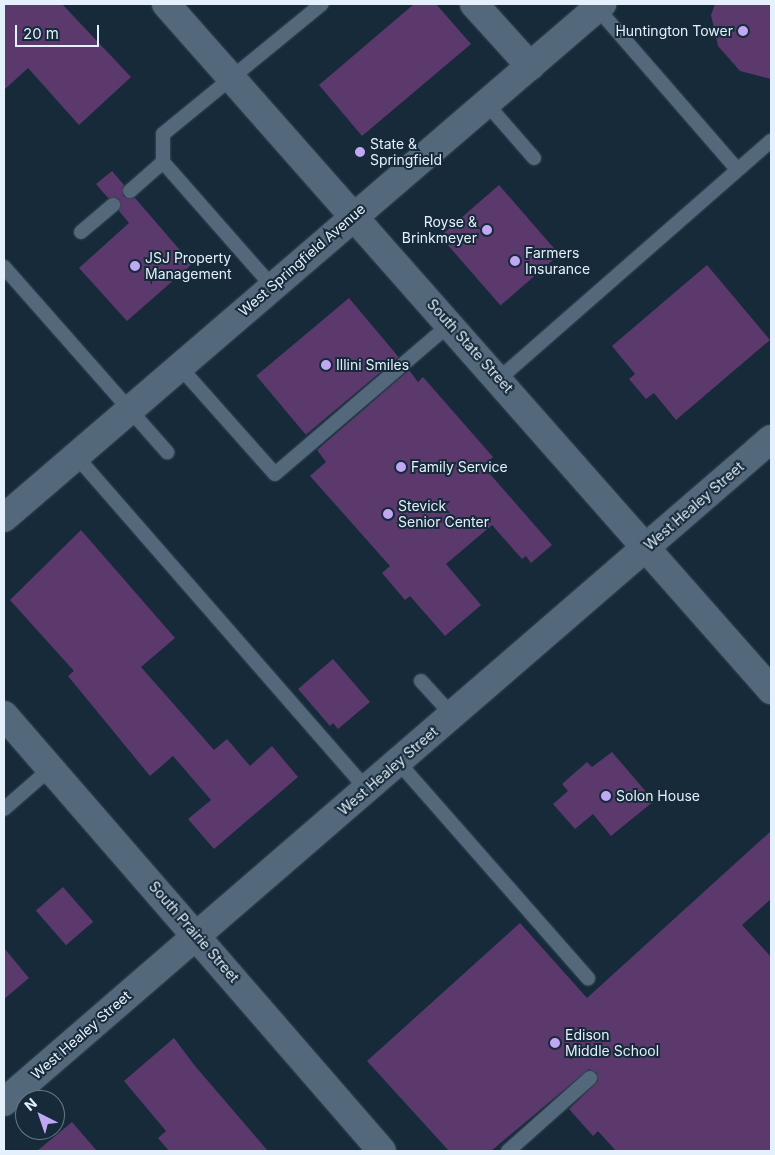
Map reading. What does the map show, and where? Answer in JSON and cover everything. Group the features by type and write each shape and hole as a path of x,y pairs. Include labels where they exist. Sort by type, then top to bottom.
{"main road":[{"name":"South State Street","path":"166,4 353,216 500,378 771,690"},
{"path":"474,4 530,66"},
{"name":"West Springfield Avenue","path":"4,518 599,6"},
{"name":"West Healey Street","path":"4,1102 771,439"},
{"name":"South Prairie Street","path":"4,715 197,935 382,1151"}],"lane":[{"path":"272,286 164,162 163,134 230,77 322,4"},
{"path":"599,6 737,169"},
{"path":"486,103 534,158"},
{"path":"500,378 771,140"},
{"path":"130,191 164,162"},
{"path":"81,232 113,205"},
{"path":"4,267 167,452"},
{"path":"179,366 275,474 450,324"},
{"path":"76,456 366,789"},
{"path":"421,681 452,715"},
{"path":"398,762 588,978"},
{"path":"4,809 51,768"},
{"path":"508,1151 590,1078"}],"building":[{"path":"4,4 62,4 131,77 79,125 28,68 4,90"},
{"path":"414,4 436,4 471,44 362,136 319,85"},
{"name":"Huntington Tower","path":"715,4 771,4 771,79 740,71 718,46 711,15"},
{"name":"JSJ Property Management","path":"112,171 124,185 123,196 135,198 192,264 127,321 79,268 129,223 119,211 119,199 108,198 96,184"},
{"path":"499,185 559,254 500,306 440,236"},
{"path":"707,265 770,340 676,420 654,393 646,399 629,379 635,374 612,346"},
{"name":"Illini Smiles","path":"349,298 398,357 306,435 256,376"},
{"path":"409,370 418,382 423,377 493,457 483,466 552,545 531,563 526,556 522,559 492,525 446,564 481,605 445,636 410,596 405,600 382,573 390,566 310,476 326,462 317,450"},
{"path":"81,530 175,638 141,667 214,750 227,739 250,766 272,746 298,777 214,849 188,819 211,800 173,756 150,776 68,676 74,671 10,600"},
{"path":"333,659 370,702 338,729 333,723 330,726 298,689"},
{"name":"Solon House","path":"612,752 654,801 611,836 593,814 575,829 553,804 568,791 562,784 587,762 592,767"},
{"path":"771,831 771,899 742,925 771,957 771,1151 616,1151 598,1131 593,1136 569,1109 598,1081 597,1073 589,1069 491,1151 449,1151 367,1061 520,923 587,998"},
{"path":"63,887 93,922 66,945 36,911"},
{"path":"4,948 29,978 4,999"},
{"path":"174,1038 195,1066 268,1151 169,1151 158,1138 166,1131 124,1081"},
{"path":"72,1122 97,1151 37,1151 50,1140 65,1140 65,1128"}],"place":[{"name":"Huntington Tower","path":"743,31"},
{"name":"State & Springfield","path":"360,152"},
{"name":"Royse & Brinkmeyer","path":"487,230"},
{"name":"Farmers Insurance","path":"515,261"},
{"name":"JSJ Property Management","path":"135,266"},
{"name":"Illini Smiles","path":"326,365"},
{"name":"Family Service","path":"401,467"},
{"name":"Stevick Senior Center","path":"388,514"},
{"name":"Solon House","path":"606,796"},
{"name":"Edison Middle School","path":"555,1043"}]}
